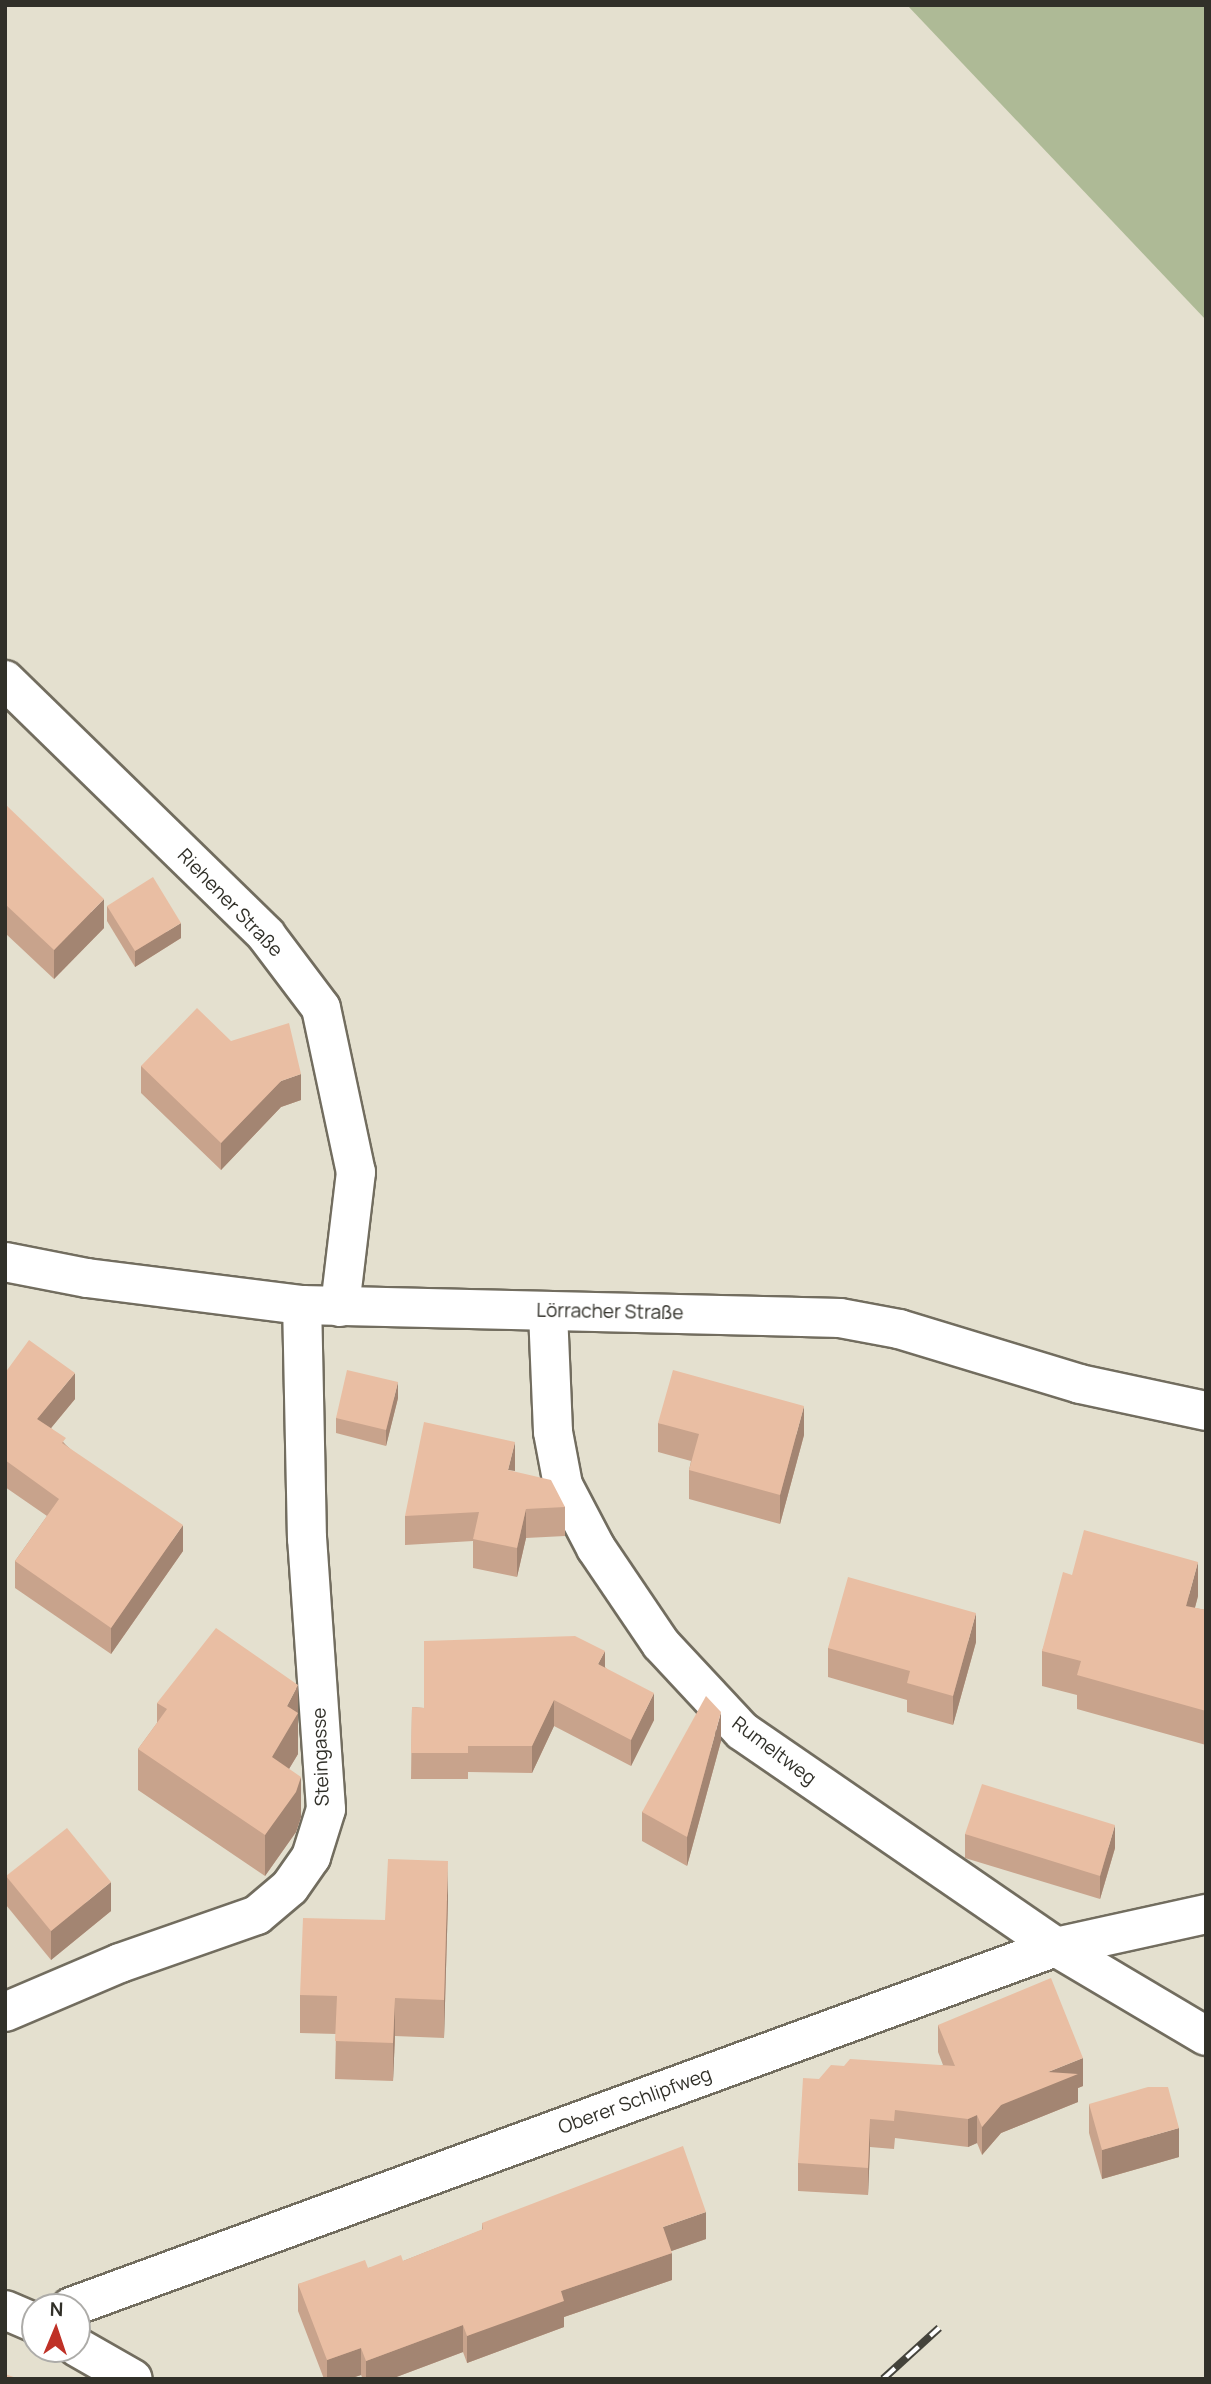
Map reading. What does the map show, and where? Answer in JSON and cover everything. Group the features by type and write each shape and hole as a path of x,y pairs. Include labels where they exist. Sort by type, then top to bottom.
{"street":[{"name":"Riehener Straße","path":"5,680 266,935 321,1008 356,1172 340,1307"},
{"name":"Lörracher Straße","path":"5,1262 87,1278 302,1305 840,1318 899,1329 1080,1384 1206,1410"},
{"name":"Steingasse","path":"5,2012 120,1963 257,1915 290,1887 311,1857 326,1809 307,1539 302,1305"},
{"name":"Rumeltweg","path":"548,1312 553,1432 563,1485 596,1548 661,1644 742,1731 1056,1947 1206,2036"},
{"name":"Oberer Schlipfweg","path":"91,2300 1056,1947 1206,1914"},
{"path":"91,2355 134,2379"}],"green space":[{"path":"907,5 1206,5 1206,320"}],"building":[{"path":"5,804 104,899 54,950 5,904"},
{"path":"153,877 181,923 135,951 107,906"},
{"path":"197,1008 231,1041 289,1023 301,1074 281,1081 221,1143 141,1066"},
{"path":"29,1340 75,1373 37,1419 66,1438 62,1443 183,1525 111,1628 15,1561 59,1499 5,1460 5,1373"},
{"path":"347,1370 398,1382 386,1430 336,1418"},
{"path":"673,1370 804,1406 780,1495 689,1470 699,1434 658,1423"},
{"path":"424,1422 515,1442 508,1470 551,1480 565,1507 526,1509 517,1548 473,1539 479,1512 405,1516"},
{"path":"1084,1530 1198,1562 1186,1606 1206,1610 1206,1711 1077,1675 1081,1661 1042,1651 1063,1572 1072,1575"},
{"path":"848,1577 976,1613 953,1696 907,1683 910,1671 828,1648"},
{"path":"216,1628 298,1685 287,1706 298,1713 272,1757 301,1777 296,1792 265,1835 138,1749 167,1709 157,1703"},
{"path":"575,1636 605,1651 598,1664 654,1693 631,1740 554,1700 532,1746 468,1746 468,1753 411,1753 412,1707 424,1708 424,1641"},
{"path":"706,1696 721,1712 687,1837 642,1812"},
{"path":"982,1784 1115,1825 1100,1876 965,1834"},
{"path":"67,1828 111,1882 51,1931 6,1876"},
{"path":"388,1859 448,1861 444,2000 395,1998 393,2043 335,2041 337,1996 300,1995 303,1918 385,1920"},
{"path":"1051,1978 1083,2058 1048,2072 1078,2074 1001,2105 982,2127 977,2115 968,2119 895,2110 894,2121 870,2119 868,2168 798,2163 803,2078 819,2079 831,2065 844,2066 850,2059 955,2066 938,2025"},
{"path":"1148,2087 1168,2087 1179,2128 1102,2150 1089,2104"},
{"path":"683,2146 706,2212 663,2227 672,2253 561,2291 564,2301 467,2336 463,2325 366,2361 361,2348 327,2360 298,2284 365,2260 368,2268 401,2255 403,2261 483,2229 482,2223"},
{"path":"5,2374 19,2379 5,2379"}],"railway":[{"path":"883,2379 939,2328"}]}
